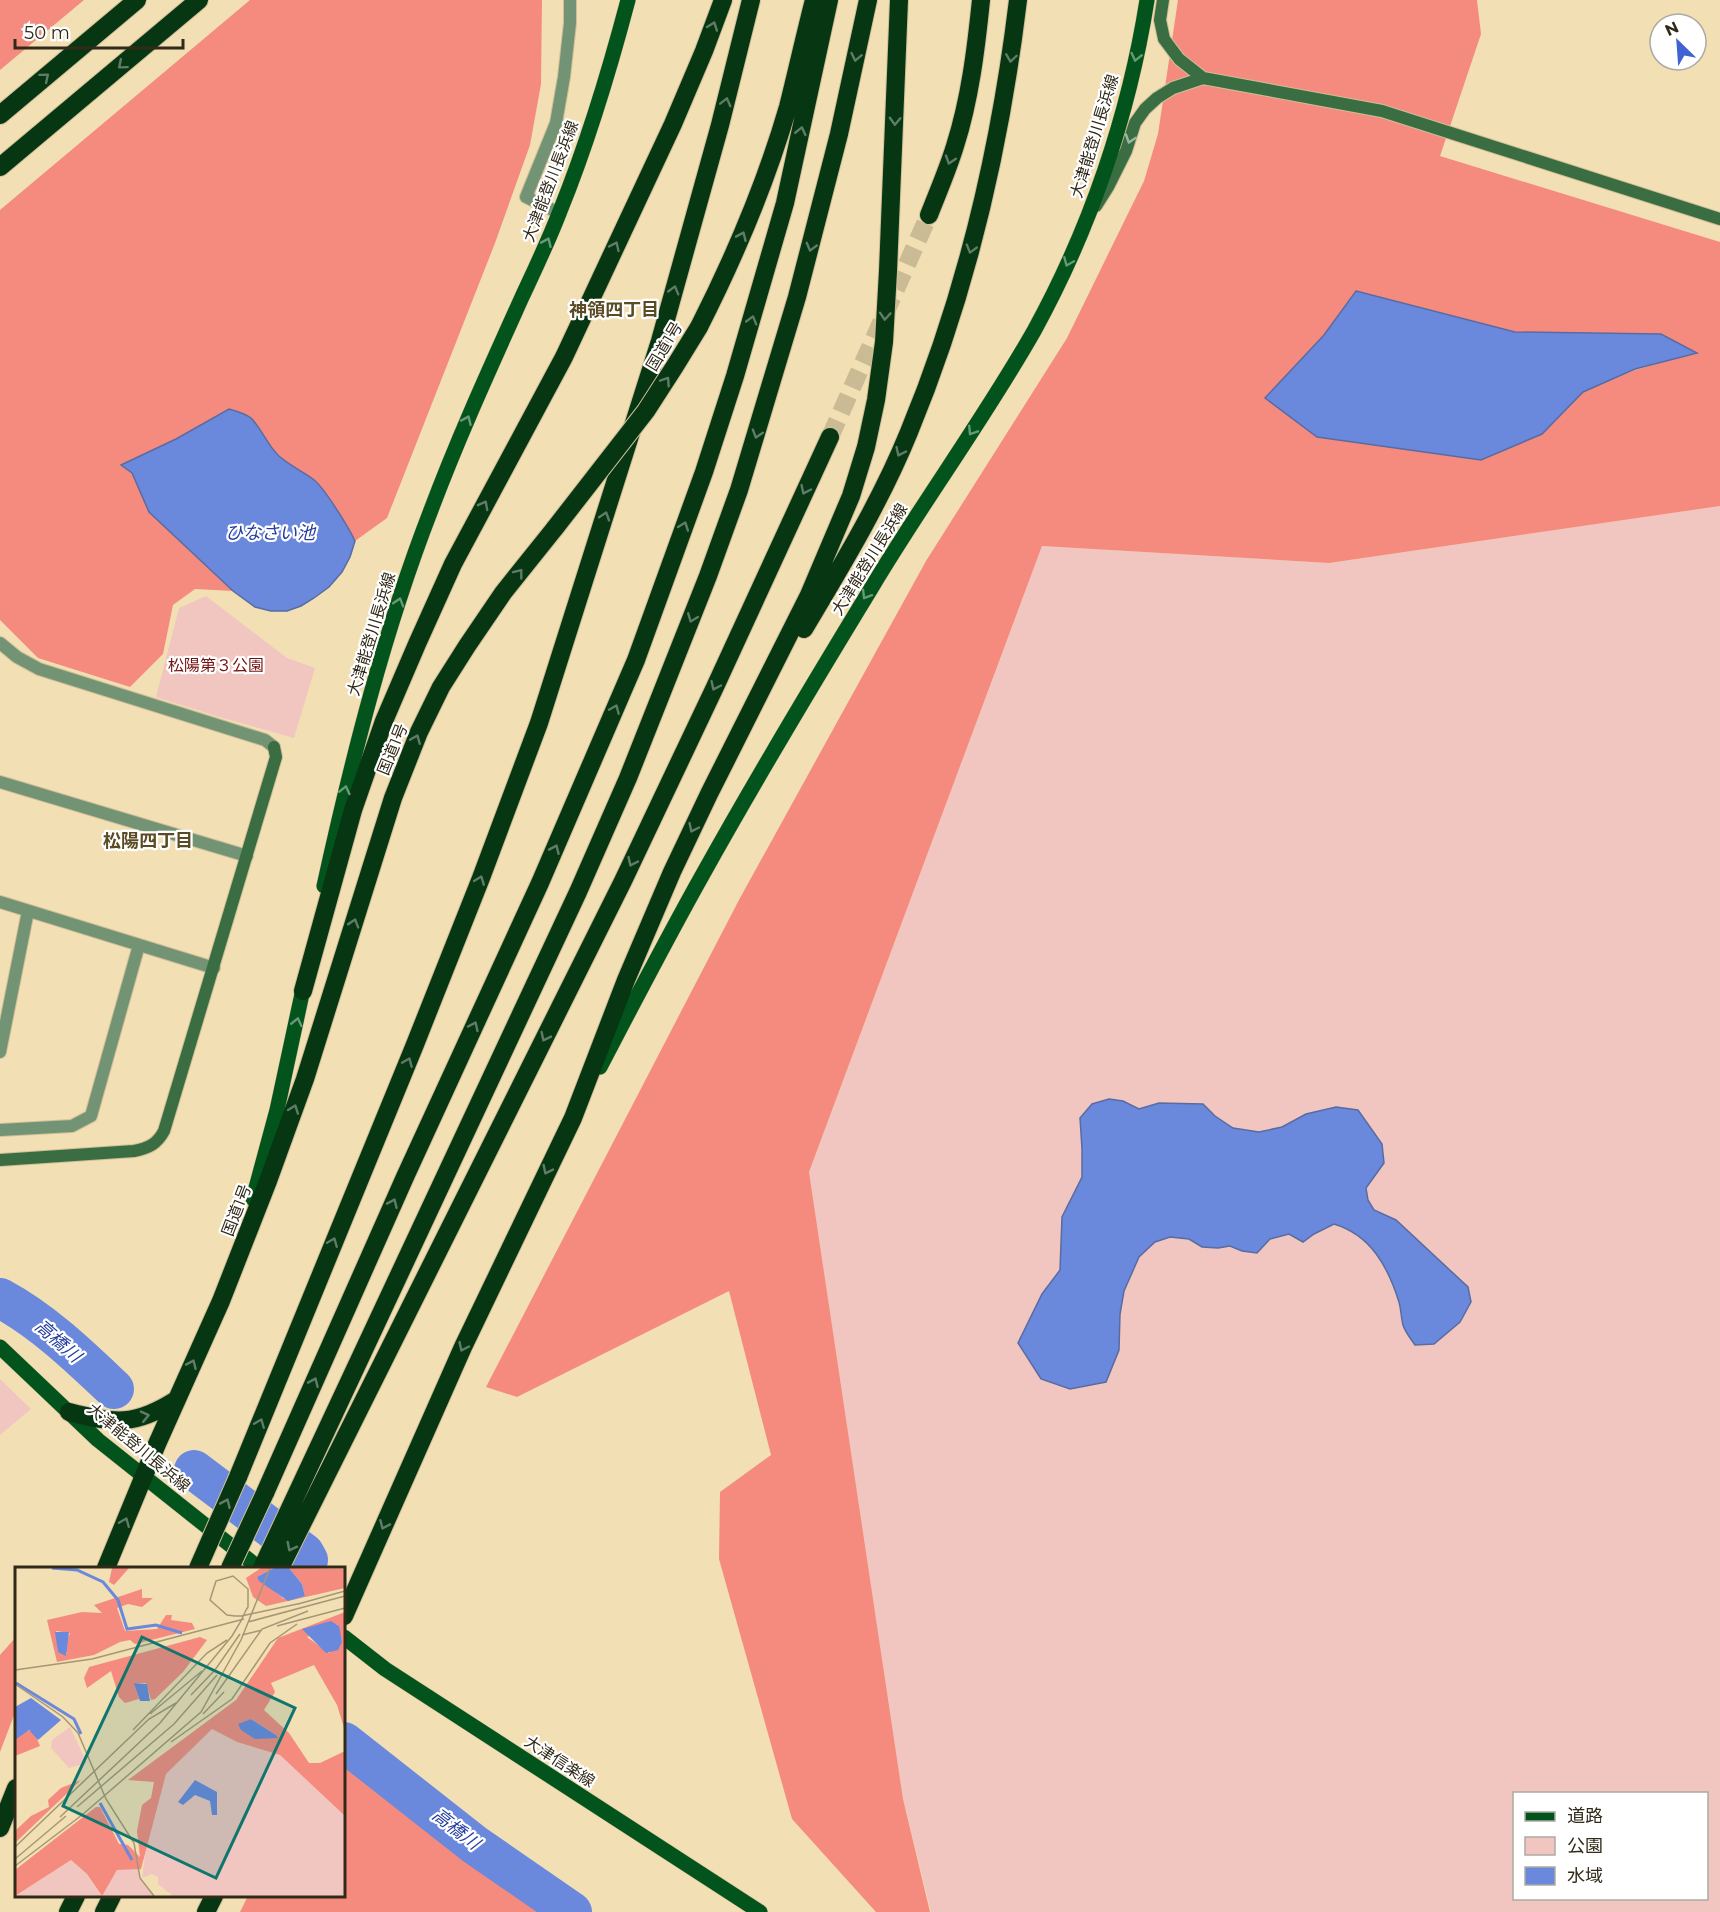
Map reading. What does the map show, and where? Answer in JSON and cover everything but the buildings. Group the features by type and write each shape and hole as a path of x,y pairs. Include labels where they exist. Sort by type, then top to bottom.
{"highway":[{"path":"0,115 137,0"},
{"path":"0,167 199,0"},
{"path":"303,991 353,810 384,721 408,663 453,564 564,357 673,124 723,0"},
{"path":"199,1567 238,1477 418,1036 539,723 660,341 720,125 751,0"},
{"name":"国道1号","path":"107,1567 176,1400 221,1301 268,1181 305,1079 393,798 419,732 441,687 466,646 503,593 646,411 699,327 722,283 747,226 766,174 787,108 814,0"},
{"path":"232,1567 405,1177 540,883 636,660 704,472 742,354 785,203 829,0"},
{"path":"281,1567 294,1521 628,778 708,576 739,490 797,297 837,145 868,0"},
{"path":"345,1614 463,1347 573,1118 626,980 672,872 809,595 847,506 866,447 876,400 884,342 899,0"},
{"path":"929,215 946,173 964,110 972,73 981,0"},
{"path":"709,794 883,490 909,432 955,306 981,214 1000,125 1018,0"},
{"path":"262,1567 294,1521 623,881 830,437"},
{"path":"69,1412 119,1422 155,1413 176,1400"},
{"path":"0,1828 15,1790"},
{"path":"59,1912 66,1897"},
{"path":"68,1912 76,1897"},
{"path":"104,1912 112,1897"},
{"path":"206,1912 214,1897"}],"main road":[{"name":"大津能登川長浜線","path":"221,1301 255,1193 277,1110 350,770 402,593 430,512 462,431 560,213 587,142 628,0"},
{"name":"大津能登川長浜線","path":"573,1118 696,886 770,757 873,584 991,402 1034,331 1057,285 1100,186 1137,56 1147,0"},
{"name":"大津能登川長浜線","path":"0,1347 98,1440 258,1567"},
{"name":"大津信楽線","path":"345,1638 385,1669 760,1912"}],"street":[{"path":"560,213 526,197 556,123 570,23 570,0"},
{"path":"1163,0 1160,20 1164,39 1179,58 1203,78"},
{"path":"1084,223 1108,187 1126,151 1135,123 1145,110 1173,88 1203,78 1382,111 1720,219"},
{"path":"0,643 17,657 39,669 265,740 274,747 276,757 214,968 164,1131 159,1140 149,1148 134,1151 0,1160"},
{"path":"0,782 247,856"},
{"path":"0,902 214,968"},
{"path":"0,1052 28,911"},
{"path":"0,1130 72,1126 91,1116 139,945"}],"green space":[{"path":"1720,506 1720,1912 931,1912 903,1799 809,1172 1042,546 1329,563"},
{"name":"松陽第３公園","path":"206,596 287,658 315,668 294,738 156,697 179,608"},
{"path":"0,1379 31,1409 0,1435"}],"shaded area":[{"path":"0,0 84,0 0,70"},
{"path":"250,0 542,0 541,84 530,145 495,243 387,518 355,541 320,486 277,454 250,417 176,439 122,465 132,473 149,512 233,591 195,589 173,605 163,654 130,687 38,658 0,620 0,210"},
{"path":"1178,0 1477,0 1481,34 1440,156 1720,242 1720,506 1329,563 1042,546 809,1172 903,1799 930,1912 876,1912 792,1819 719,1559 720,1492 771,1455 729,1291 517,1397 486,1387 740,898 926,561 1067,338 1144,181 1158,134","holes":["1356,291 1515,332 1661,334 1696,353 1635,370 1583,392 1324,335"]},
{"path":"15,1638 15,1713 0,1752 0,1655"},
{"path":"345,1762 540,1912 240,1912 248,1897 345,1897"}],"water":[{"path":"1356,291 1515,332 1661,334 1697,353 1635,369 1583,392 1542,434 1481,460 1317,437 1265,398 1324,335"},
{"name":"ひなさい池","path":"229,409 251,418 279,456 318,483 355,541 342,572 329,587 301,606 287,611 271,611 255,607 233,591 149,512 132,473 121,465 176,439"},
{"path":"1109,1099 1123,1101 1139,1109 1159,1103 1203,1104 1215,1116 1233,1128 1259,1132 1282,1127 1306,1114 1336,1107 1358,1110 1382,1144 1384,1163 1366,1188 1368,1200 1374,1210 1396,1220 1468,1287 1471,1302 1460,1322 1434,1344 1415,1345 1404,1328 1395,1289 1376,1254 1358,1236 1334,1224 1303,1242 1289,1234 1270,1239 1257,1253 1242,1251 1230,1246 1202,1247 1189,1239 1170,1237 1155,1242 1139,1257 1124,1291 1120,1314 1119,1350 1106,1382 1070,1389 1041,1379 1018,1343 1042,1294 1060,1270 1062,1217 1082,1177 1080,1118 1092,1104"}],"waterway":[{"name":"高橋川","path":"0,1298 46,1328 114,1389"},
{"name":"高橋川","path":"194,1470 304,1553 308,1560"},
{"name":"高橋川","path":"345,1743 475,1845 572,1912"}],"tunnel":[{"path":"830,437 929,215"}],"district":[{"name":"神領四丁目","path":"614,310"},
{"name":"松陽四丁目","path":"148,841"}]}
